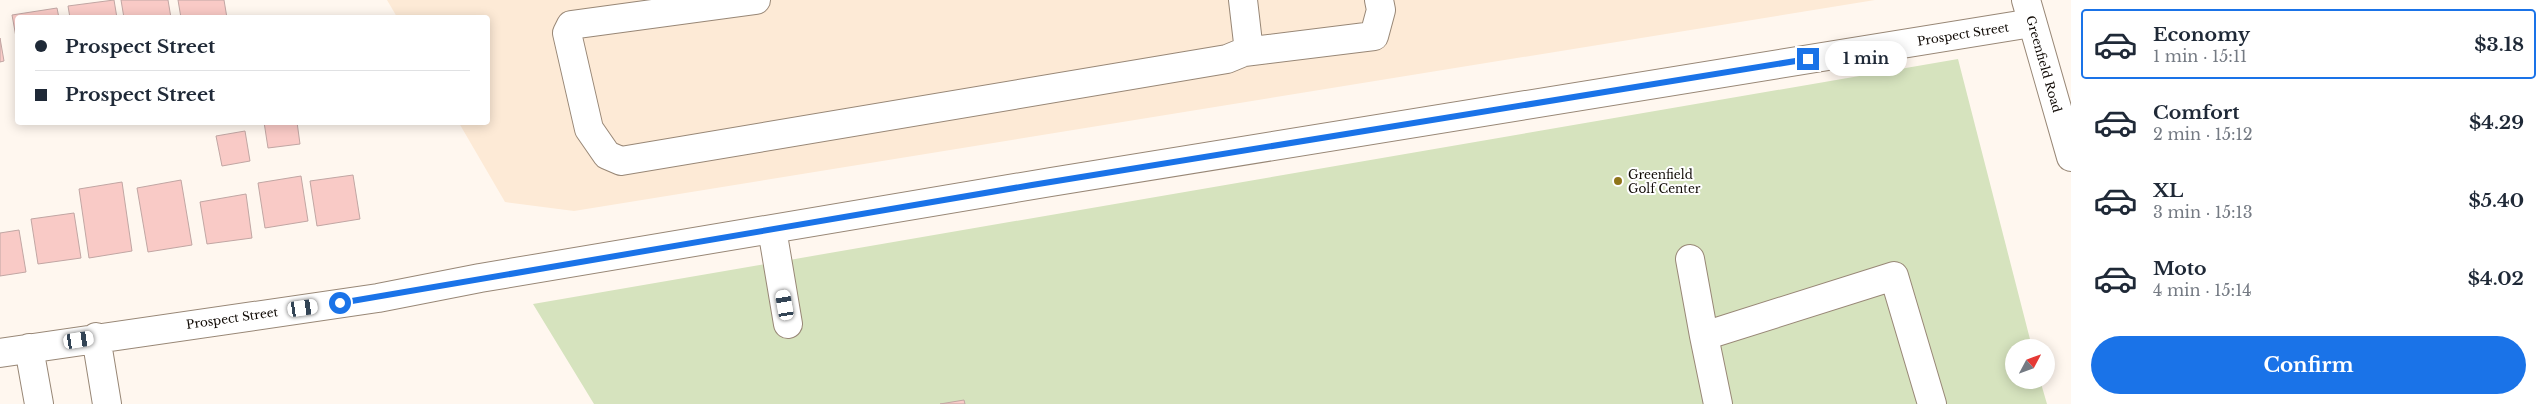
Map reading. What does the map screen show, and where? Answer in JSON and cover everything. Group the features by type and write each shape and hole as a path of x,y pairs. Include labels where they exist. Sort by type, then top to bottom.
{"street":[{"path":"756,0 570,25 567,33 589,129 607,155 622,161 1217,61 1244,52 1374,36 1380,10 1379,0"},
{"path":"1243,0 1248,43 1244,52"},
{"name":"Greenfield Road","path":"2029,12 2071,157"},
{"name":"Prospect Street","path":"0,353 96,337 378,298 2029,12"},
{"path":"772,229 788,324"},
{"path":"1690,258 1718,404"},
{"path":"1704,336 1894,276 1932,404"},
{"path":"96,337 107,404"},
{"path":"29,348 39,404"}],"shaded area":[{"path":"387,0 1875,0 574,211 505,202 460,125 490,125 490,15 396,15"}],"green space":[{"name":"Greenfield Golf Center","path":"1958,59 2030,339 2005,339 2005,389 2043,389 2047,404 594,404 533,304"}],"building":[{"path":"114,0 116,15 70,15 68,6"},
{"path":"121,0 168,0 170,15 124,15"},
{"path":"178,0 224,0 226,15 180,15"},
{"path":"57,8 58,15 15,15 15,32 12,15"},
{"path":"0,38 4,61 0,62"},
{"path":"264,125 297,125 300,144 268,148"},
{"path":"245,131 250,161 222,166 216,136"},
{"path":"353,175 360,219 317,226 310,181"},
{"path":"301,176 308,221 265,228 258,183"},
{"path":"181,180 192,245 148,252 137,188"},
{"path":"122,182 132,251 89,258 79,189"},
{"path":"246,194 252,238 207,244 200,202"},
{"path":"74,213 81,258 38,264 31,219"},
{"path":"19,230 26,272 0,276 0,233"},
{"path":"964,400 965,404 940,404"}],"place":[{"name":"Greenfield Golf Center","path":"1618,181"}],"route":[{"path":"340,303 1032,185 1808,59"}]}
